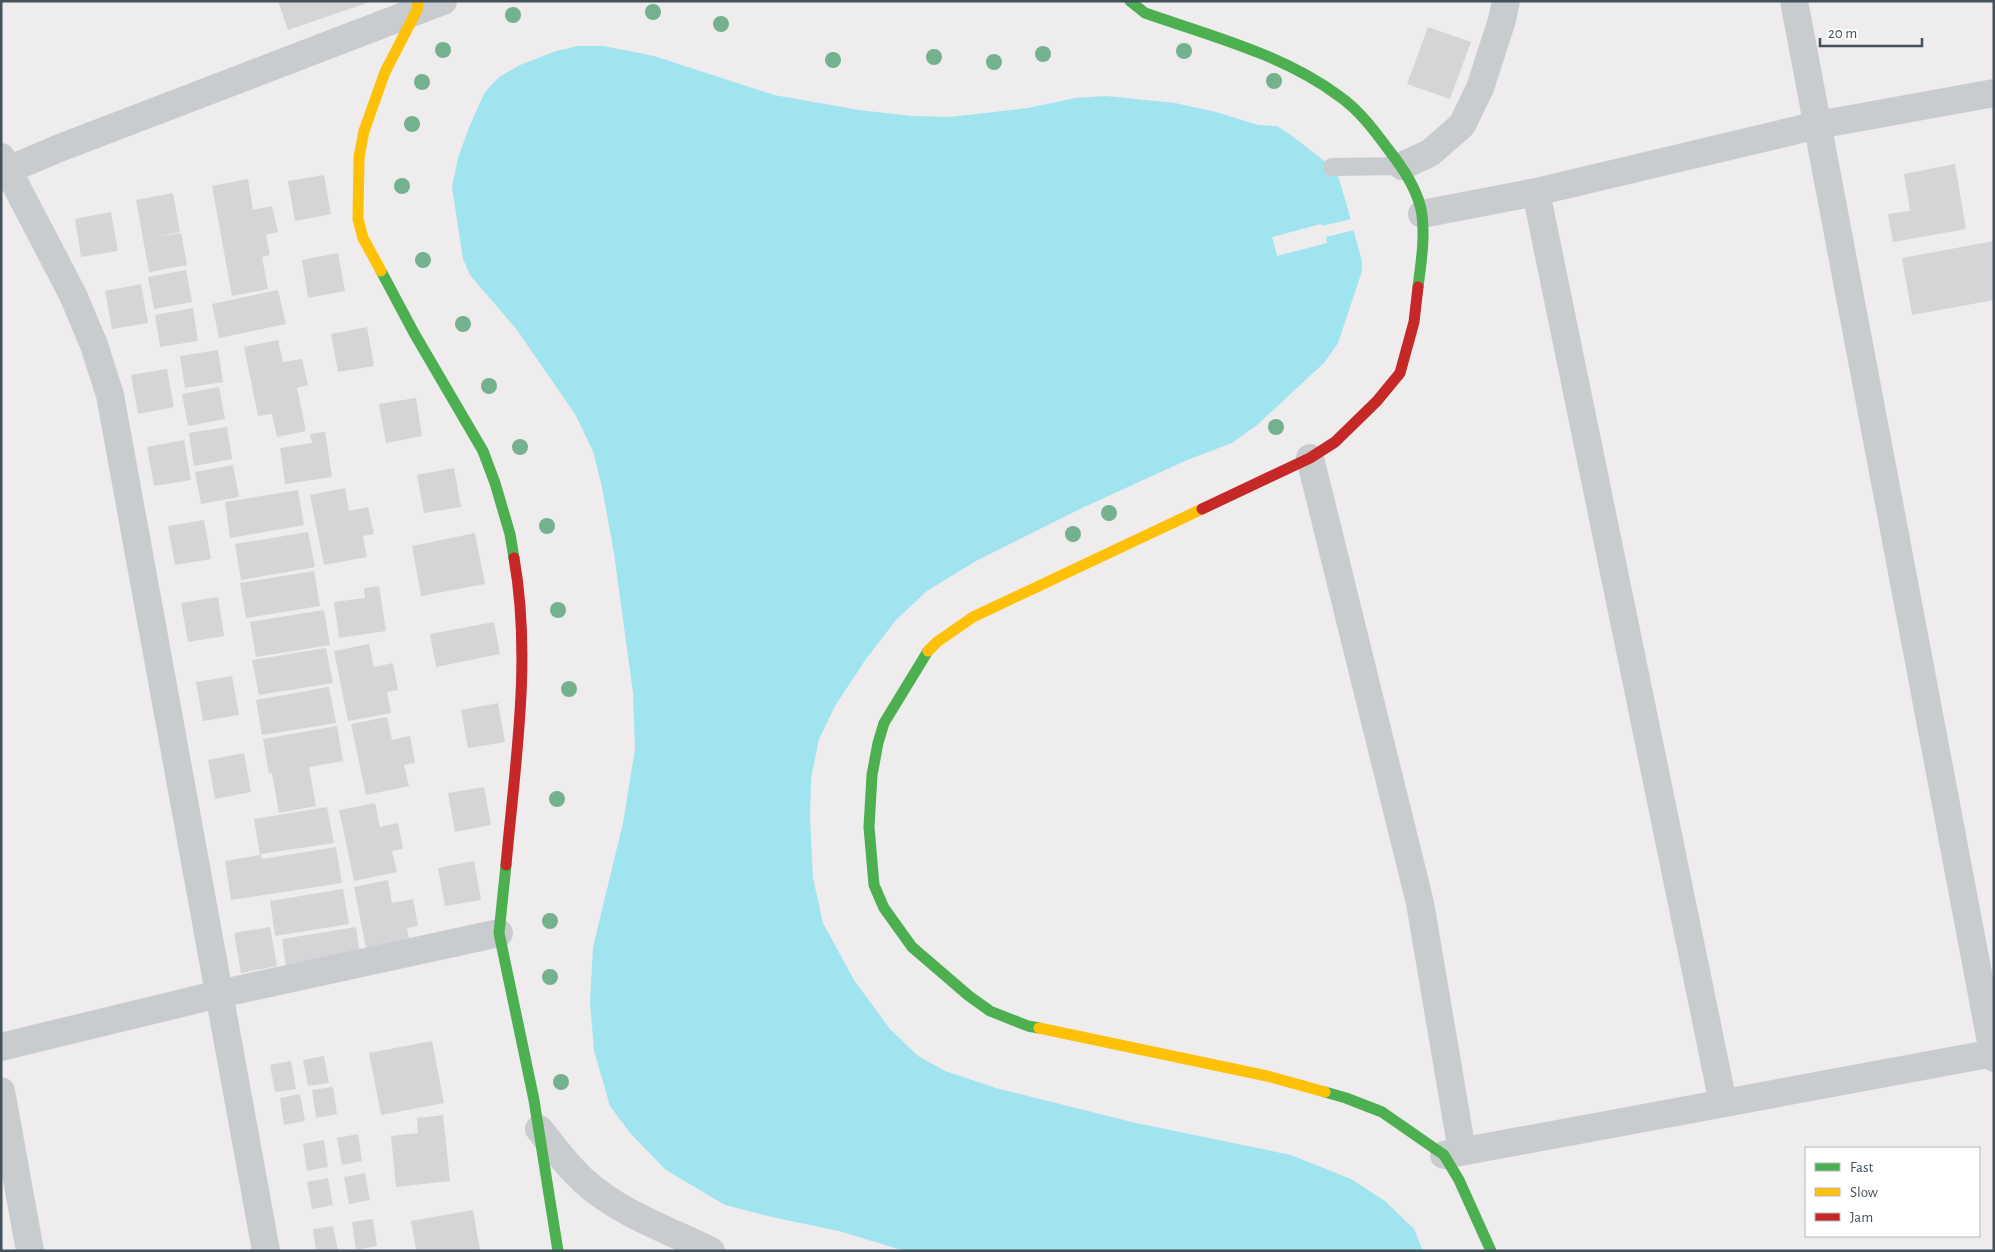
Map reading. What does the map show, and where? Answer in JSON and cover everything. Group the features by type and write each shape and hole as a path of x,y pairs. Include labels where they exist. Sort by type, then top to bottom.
{"street":[{"path":"266,1251 110,396 94,346 73,295 4,163 66,145 417,6 443,1"},
{"path":"1130,1 1131,4 1145,13 1263,54 1308,75 1348,103 1368,123 1402,166 1414,189 1422,214 1423,250 1414,322 1400,373 1377,401 1335,442 1310,458 972,617 937,642 924,656 895,703 884,723 878,743 872,775 869,827 872,875 884,908 912,947 969,996 990,1011 1028,1026 1267,1076 1346,1098 1382,1112 1453,1153 1993,1054 1794,1"},
{"path":"1402,166 1430,153 1462,125 1480,88 1502,20 1506,1"},
{"path":"417,6 385,72 364,131 358,157 358,219 363,238 410,325 483,451 495,483 510,534 518,579 522,627 523,683 499,933 539,1129 558,1251"},
{"path":"1422,214 1536,192 1818,125 1994,93"},
{"path":"1536,192 1723,1103"},
{"path":"1310,458 1420,903 1453,1153 1459,1180 1491,1251"},
{"path":"1,1047 219,994 499,933"},
{"path":"1,1091 30,1251"},
{"path":"539,1129 583,1181 594,1190 618,1206 711,1251"}],"lane":[{"path":"1332,167 1402,166"}],"water":[{"path":"578,46 604,46 654,56 774,95 859,110 912,116 950,117 1028,108 1075,98 1106,96 1175,103 1216,112 1258,125 1277,126 1332,167 1338,176 1345,199 1362,261 1362,271 1338,343 1324,363 1257,425 1232,443 1187,460 1082,508 976,561 927,591 896,620 866,659 835,706 819,739 811,779 810,819 813,878 823,923 854,980 890,1029 918,1056 945,1071 996,1088 1136,1123 1291,1155 1351,1179 1385,1201 1414,1229 1423,1251 905,1251 839,1231 725,1205 666,1170 630,1133 610,1106 594,1051 590,1002 593,947 623,823 635,749 633,693 614,553 602,487 593,451 575,414 517,330 470,275 463,259 452,187 458,158 485,92 499,77 520,65 556,51"}],"pier":[{"path":"1351,219 1354,230 1326,237 1327,243 1277,256 1272,237 1321,224 1322,226"}],"building":[{"path":"278,1 366,1 367,3 288,30"},
{"path":"1428,27 1471,42 1450,99 1407,84"},
{"path":"1955,164 1966,229 1893,242 1888,214 1910,211 1904,174"},
{"path":"324,175 331,214 295,221 288,181"},
{"path":"248,179 253,210 272,206 278,232 266,235 270,255 262,257 268,289 232,296 212,186"},
{"path":"173,193 180,232 151,238 181,233 187,265 149,272 136,200"},
{"path":"111,212 118,251 81,257 75,219"},
{"path":"1994,241 1994,300 1912,315 1902,258"},
{"path":"338,253 345,291 308,298 302,260"},
{"path":"186,270 192,302 154,309 148,277"},
{"path":"141,284 148,323 112,329 105,291"},
{"path":"278,290 286,324 219,338 212,304"},
{"path":"193,308 198,341 160,347 155,315"},
{"path":"367,327 374,366 338,372 331,334"},
{"path":"278,340 283,362 302,359 308,385 297,388 306,431 277,437 272,414 258,416 244,347"},
{"path":"218,350 223,382 185,388 180,356"},
{"path":"167,369 174,407 138,414 131,375"},
{"path":"219,387 225,419 188,426 182,394"},
{"path":"416,398 422,436 386,443 379,404"},
{"path":"227,427 232,459 194,466 189,433"},
{"path":"325,432 332,477 285,484 280,448 312,443 310,434"},
{"path":"184,440 191,480 154,486 147,447"},
{"path":"233,465 239,497 201,504 195,472"},
{"path":"454,468 461,507 424,513 417,475"},
{"path":"345,488 349,511 368,507 374,534 363,536 367,557 324,565 310,495"},
{"path":"298,490 304,525 230,538 225,502"},
{"path":"204,520 211,559 175,565 168,526"},
{"path":"308,532 315,567 241,580 235,544"},
{"path":"475,533 485,584 421,596 412,546"},
{"path":"314,571 320,606 246,618 240,583"},
{"path":"379,586 386,631 339,638 334,602 365,598 364,588"},
{"path":"218,597 224,636 188,642 181,603"},
{"path":"324,610 330,645 256,657 250,622"},
{"path":"494,622 500,654 436,667 430,634"},
{"path":"369,644 374,667 393,663 398,690 387,692 391,713 348,721 334,651"},
{"path":"326,648 333,683 259,695 252,660"},
{"path":"232,676 239,715 203,721 196,682"},
{"path":"329,687 336,723 262,735 256,700"},
{"path":"498,703 505,742 468,748 461,710"},
{"path":"387,717 392,740 410,736 415,763 404,765 409,786 366,795 351,724"},
{"path":"337,726 343,761 309,767 316,806 279,813 272,773 269,774 263,739"},
{"path":"244,753 251,792 215,799 208,760"},
{"path":"484,787 491,825 455,832 448,793"},
{"path":"375,803 380,827 398,823 403,849 392,851 397,872 354,881 339,810"},
{"path":"327,807 334,843 261,854 262,859 336,847 342,883 231,900 225,861 260,855 254,819"},
{"path":"474,861 481,900 445,906 438,868"},
{"path":"388,880 392,903 413,899 418,926 407,928 411,949 368,958 354,887"},
{"path":"343,889 349,924 275,936 270,901"},
{"path":"270,927 277,966 241,973 234,933"},
{"path":"356,927 361,962 287,974 282,939"},
{"path":"432,1041 444,1103 381,1115 369,1053"},
{"path":"324,1056 329,1083 308,1086 303,1060"},
{"path":"291,1061 296,1089 275,1092 270,1065"},
{"path":"333,1087 337,1114 316,1118 312,1090"},
{"path":"300,1094 305,1121 284,1125 280,1098"},
{"path":"443,1115 450,1181 396,1187 391,1136 418,1133 417,1118"},
{"path":"358,1134 362,1161 342,1165 337,1138"},
{"path":"324,1140 328,1167 307,1171 303,1144"},
{"path":"365,1173 370,1200 349,1204 344,1177"},
{"path":"328,1178 333,1205 312,1209 307,1182"},
{"path":"473,1210 480,1251 416,1251 411,1221"},
{"path":"373,1219 377,1246 356,1250 352,1222"},
{"path":"333,1226 338,1251 316,1251 313,1229"}],"traffic: fast":[{"path":"1130,1 1145,13 1270,57 1317,81 1360,114 1399,164 1410,180 1418,197 1423,233 1418,287"},
{"path":"381,271 414,333 483,451 495,483 510,534 514,558"},
{"path":"928,651 884,723 878,743 872,775 869,827 874,885 884,908 912,947 969,996 990,1011 1028,1026 1039,1028"},
{"path":"506,865 499,933 534,1100 558,1251"},
{"path":"1325,1092 1382,1112 1444,1155 1459,1180 1491,1251"}],"traffic: slow":[{"path":"381,271 363,238 358,219 359,157 364,131 385,72 417,10 418,1"},
{"path":"928,651 937,642 973,617 1202,509"},
{"path":"1039,1028 1267,1076 1325,1092"}],"traffic: jam":[{"path":"1202,509 1310,458 1335,442 1377,401 1400,373 1414,322 1418,287"},
{"path":"506,865 522,673 522,635 514,558"}]}
